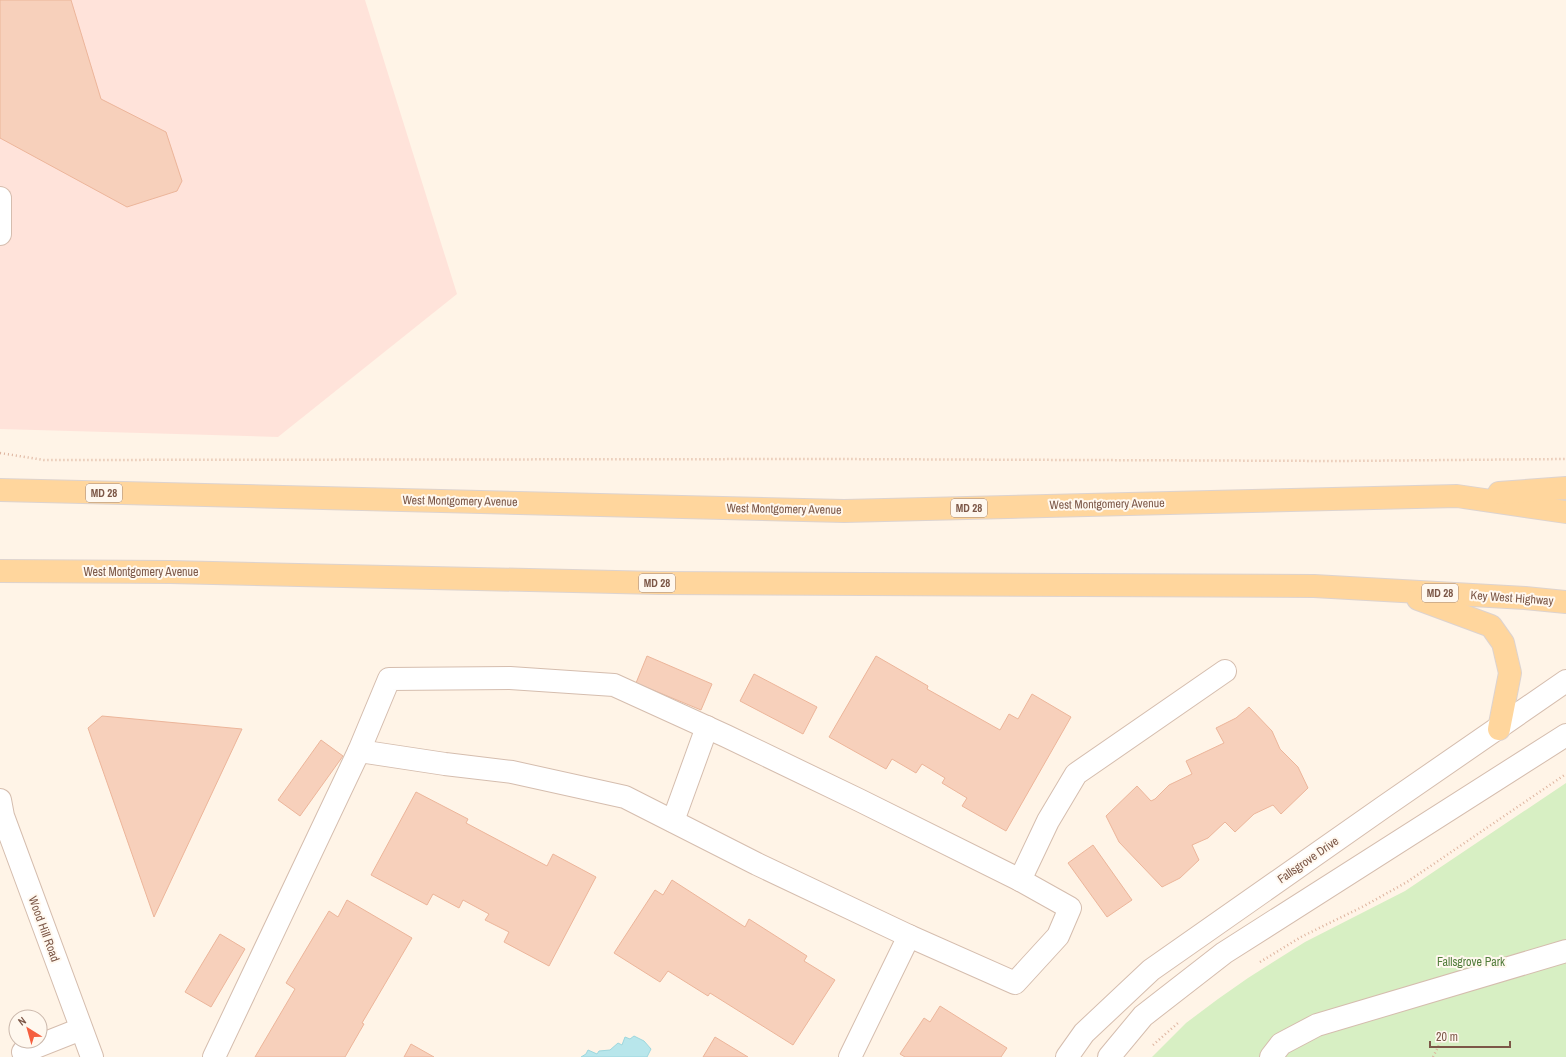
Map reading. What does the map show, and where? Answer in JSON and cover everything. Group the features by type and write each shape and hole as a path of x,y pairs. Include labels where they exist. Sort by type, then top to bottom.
{"main road":[{"path":"1457,496 1566,488"},
{"name":"West Montgomery Avenue","path":"0,490 844,510 1457,496 1566,512"},
{"name":"West Montgomery Avenue","path":"0,571 170,572 659,583 1314,586"},
{"name":"Key West Highway","path":"1314,586 1525,598 1566,602"},
{"path":"1396,591 1491,626 1503,643 1510,672 1498,729"}],"street":[{"path":"0,198 0,234"},
{"path":"1020,880 1048,821 1076,774 1225,671"},
{"path":"214,1057 359,751 389,679 510,678 614,685 707,727 1020,880 1070,908 1058,936 1015,983 909,936 757,864 625,797 512,772 359,751"},
{"name":"Fallsgrove Drive","path":"1067,1057 1084,1032 1151,970 1566,681"},
{"path":"673,821 707,727"},
{"path":"1109,1057 1143,1016 1224,954 1566,735"},
{"name":"Wood Hill Road","path":"0,800 3,816 92,1057"},
{"path":"850,1057 909,936"},
{"path":"1272,1057 1282,1044 1317,1025 1566,951"},
{"path":"23,1052 81,1028"}],"path":[{"path":"0,453 44,460 1566,459"},
{"path":"1257,964 1301,937 1364,906 1407,882 1566,774"},
{"path":"1149,1049 1180,1020"},
{"path":"1433,1057 1442,1039"}],"shaded area":[{"path":"0,0 365,0 457,294 278,437 0,429"}],"green space":[{"name":"Fallsgrove Park","path":"1566,783 1566,1057 1152,1057 1186,1023 1248,978 1305,942 1405,891"}],"water":[{"path":"634,1036 644,1041 651,1049 647,1057 581,1057 586,1054 588,1050 597,1054 599,1051 610,1050 618,1043 622,1045 625,1037 630,1039"}],"building":[{"path":"0,0 71,0 101,99 166,132 182,181 177,191 127,207 0,138"},
{"path":"647,656 712,684 701,710 636,683"},
{"path":"876,656 928,686 927,689 1000,730 1009,714 1018,719 1032,694 1071,717 1006,831 962,806 967,798 942,783 945,778 922,764 916,773 892,759 886,769 829,737"},
{"path":"754,674 817,707 803,734 740,701"},
{"path":"1249,707 1272,731 1280,749 1298,767 1308,788 1281,814 1273,805 1254,814 1235,832 1225,822 1208,838 1192,845 1199,860 1180,878 1162,887 1119,842 1106,816 1137,786 1151,801 1169,785 1192,774 1186,761 1224,743 1216,728 1236,718"},
{"path":"102,716 242,729 154,917 88,728"},
{"path":"321,740 343,756 300,816 278,800"},
{"path":"416,792 468,819 466,823 547,866 553,854 596,877 549,966 504,942 509,932 485,920 489,914 463,900 459,908 433,894 427,905 371,875"},
{"path":"1093,845 1132,900 1107,917 1068,863"},
{"path":"672,880 745,927 749,919 807,956 804,961 835,980 793,1045 710,993 708,996 668,971 660,982 614,953 655,890 663,895"},
{"path":"347,900 412,938 362,1023 364,1024 345,1057 255,1057 295,989 286,983 329,911 338,917"},
{"path":"220,934 245,949 211,1007 185,992"},
{"path":"940,1006 1007,1048 1001,1057 905,1057 900,1054 924,1018 930,1022"},
{"path":"715,1037 748,1057 703,1057"},
{"path":"411,1044 434,1057 404,1057"}]}
